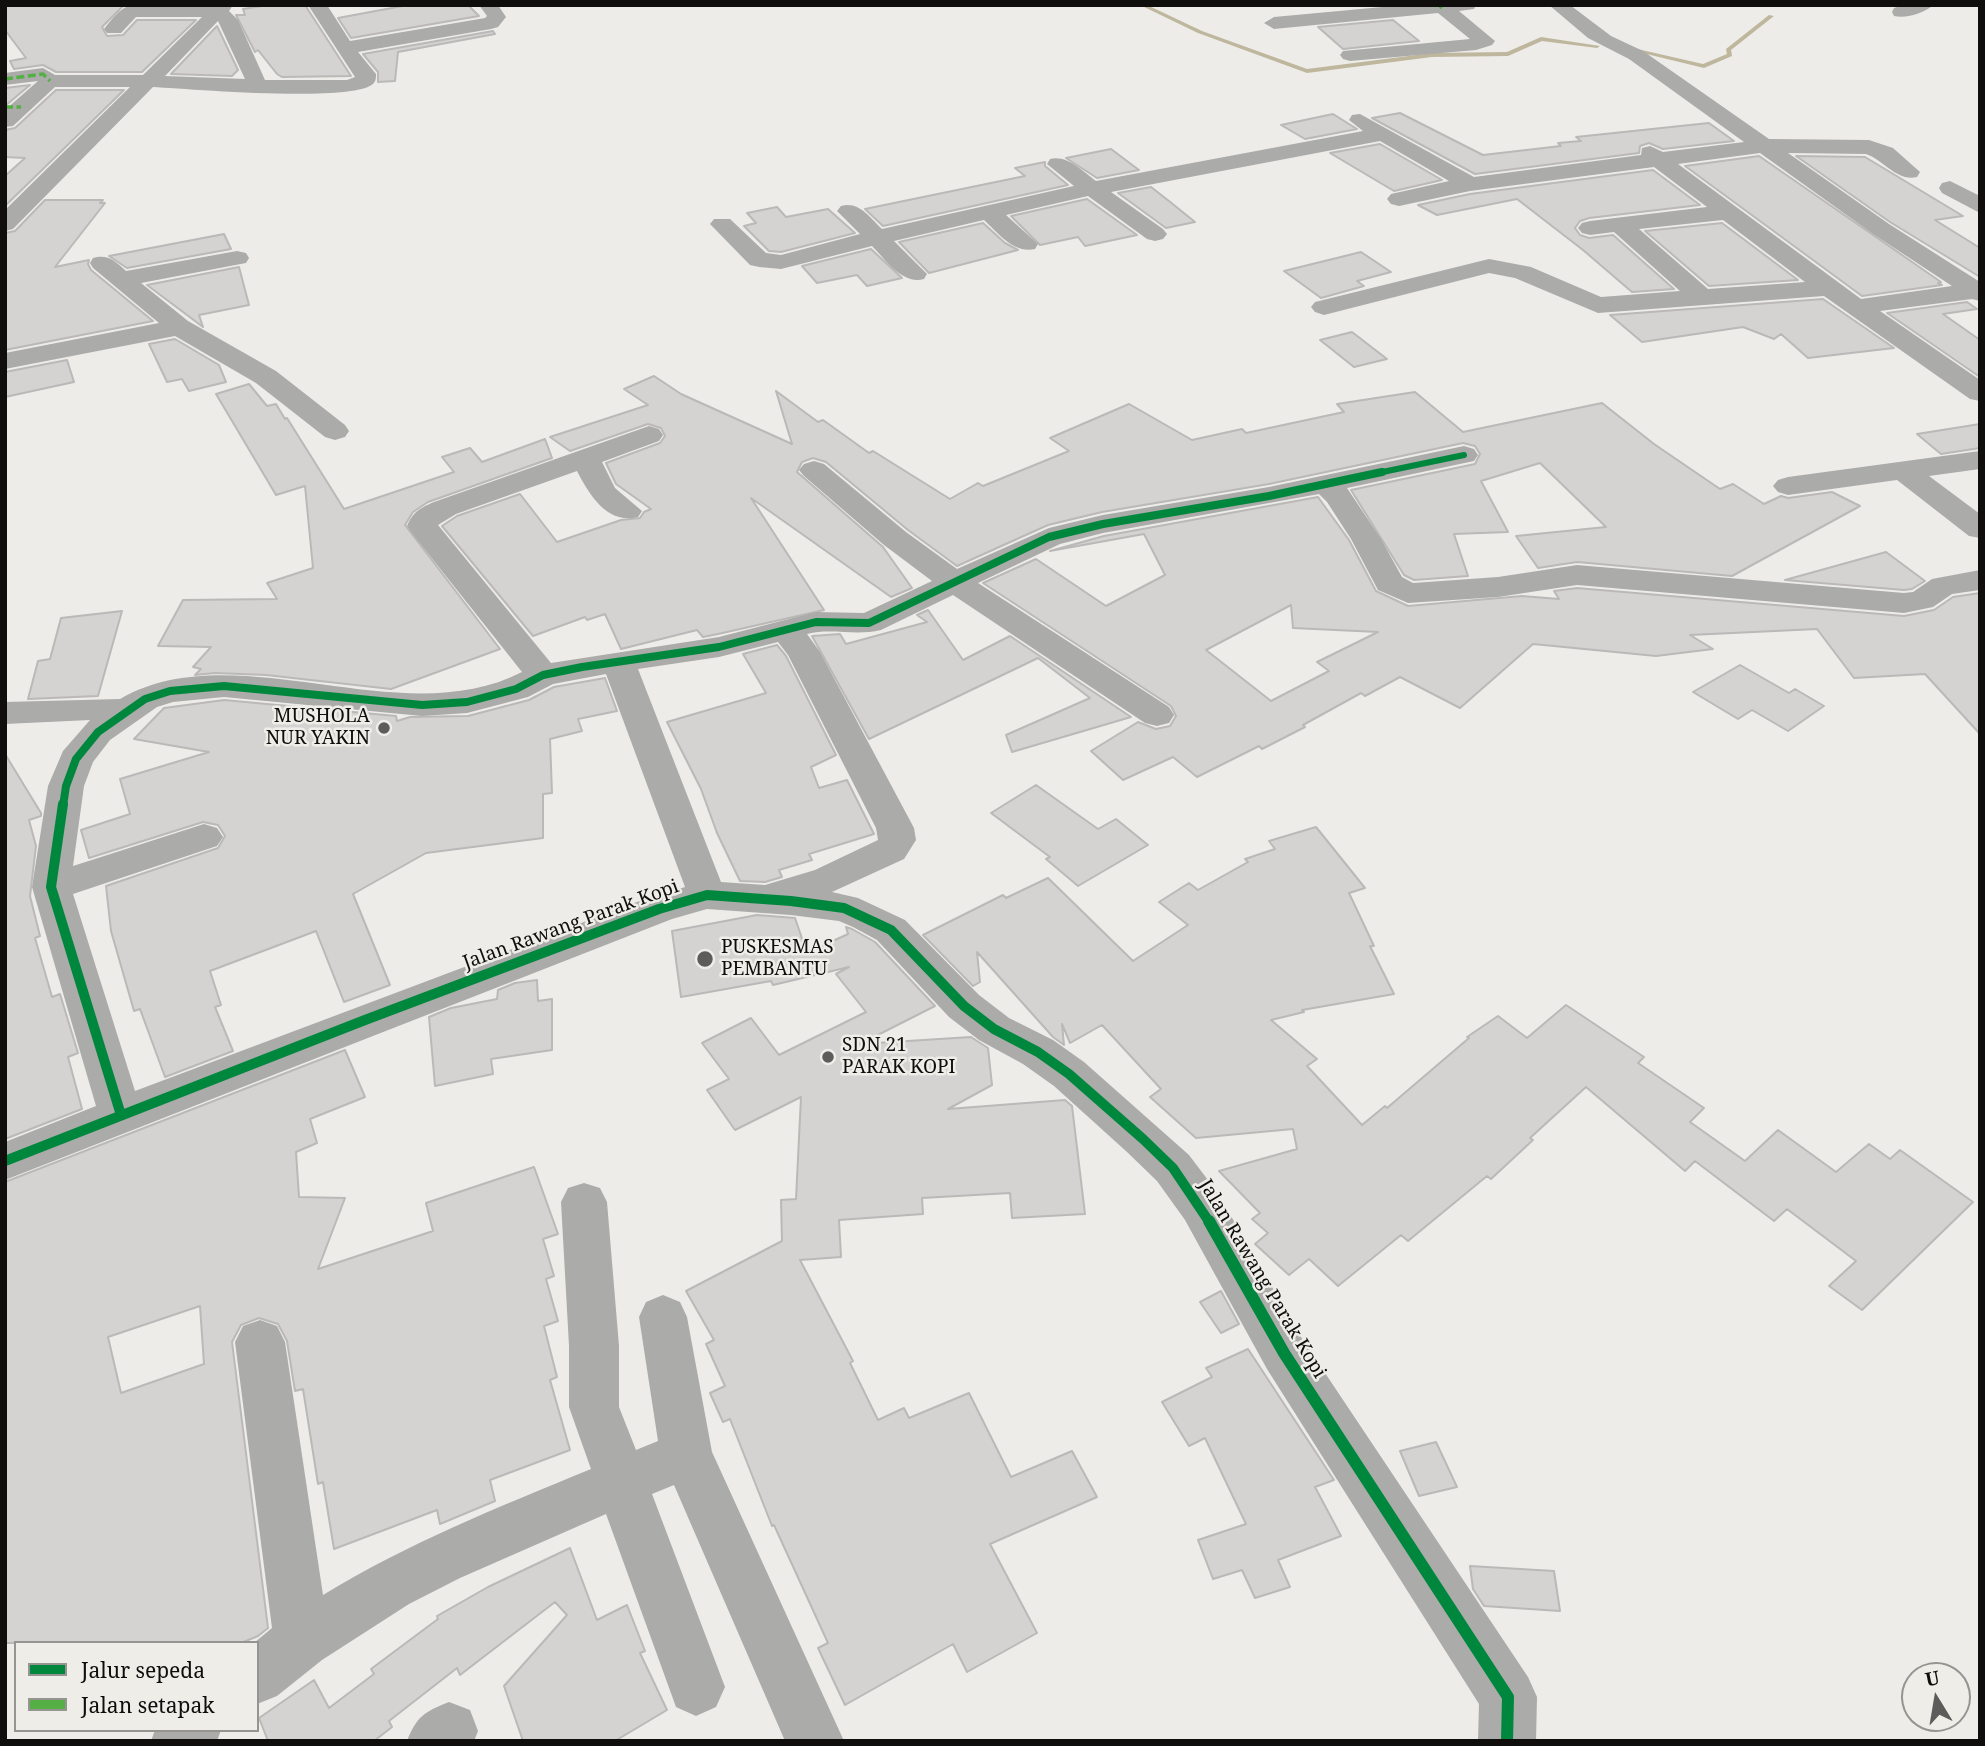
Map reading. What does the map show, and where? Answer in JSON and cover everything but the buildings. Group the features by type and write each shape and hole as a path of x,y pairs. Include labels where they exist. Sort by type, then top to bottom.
{"street":[{"path":"10,112 50,81 150,81 258,86 359,84 365,80 366,74 317,5"},
{"path":"345,48 491,23 497,17 488,5"},
{"path":"1275,23 1467,5"},
{"path":"1558,5 1599,38 1616,49 1636,55 1881,229 1978,291"},
{"path":"1900,12 1924,5"},
{"path":"1350,55 1485,41 1441,6"},
{"path":"114,29 135,8 221,8"},
{"path":"221,8 258,86"},
{"path":"5,224 221,8"},
{"path":"5,79 37,74 50,81"},
{"path":"1353,115 1470,184"},
{"path":"722,223 759,260 769,262 794,259 1090,189 1382,134"},
{"path":"1628,137 1855,307 1980,393"},
{"path":"1399,199 1470,184 1764,146 1869,147 1885,153 1909,172"},
{"path":"1058,164 1155,234"},
{"path":"1950,188 1980,206"},
{"path":"5,195 33,195"},
{"path":"849,211 874,238 915,274"},
{"path":"988,212 1026,244"},
{"path":"1590,228 1729,212"},
{"path":"1620,225 1703,298"},
{"path":"237,258 112,271 179,327 266,377 335,431"},
{"path":"1324,307 1489,266 1522,272 1598,305 1829,288"},
{"path":"1855,307 1978,291"},
{"path":"5,360 179,327"},
{"path":"543,675 422,526 426,517 445,508 649,435"},
{"path":"121,1115 51,887 66,786 76,759 98,732 145,699 170,691 224,686 422,705 467,702 516,689 543,675 719,647 816,622 875,622 1049,537 1103,524 1325,484 1464,455"},
{"path":"585,457 603,493 627,512"},
{"path":"1788,486 1980,460"},
{"path":"814,470 852,505 951,583 1157,715"},
{"path":"1905,472 1980,529"},
{"path":"1325,484 1338,496 1389,583 1408,593 1498,587 1577,575 1904,603 1922,600 1942,586 1980,580"},
{"path":"761,898 827,880 891,850 897,840 895,828 803,652 785,629"},
{"path":"620,663 707,895"},
{"path":"5,713 78,709 126,710"},
{"path":"51,887 204,837"},
{"name":"Jalan Rawang Parak Kopi","path":"5,1161 659,909 707,895 761,898 844,908 891,930 964,1006 994,1029 1038,1052 1069,1074 1173,1168 1201,1206 1284,1353 1508,1697 1507,1741"},
{"path":"584,1202 594,1346 594,1407 696,1687"},
{"path":"663,1317 686,1454 815,1741"},
{"path":"260,1342 302,1640"},
{"path":"259,1674 302,1640 390,1585 620,1480 686,1454"}],"waterway":[{"path":"1142,5 1200,32 1307,71 1432,55 1508,54 1541,39 1597,46"},
{"path":"1633,50 1704,66 1730,55 1728,50 1771,16"}],"marked path":[{"path":"1439,5 1442,8"},
{"path":"5,79 43,74 50,81"},
{"path":"5,107 21,107"}],"cycle path":[{"path":"121,1115 51,887 66,786 76,759 98,732 145,699 170,691 224,686 422,705 467,702 516,689 543,675 582,667 719,647 816,622 869,623 1049,537 1103,524 1269,496 1464,455"},
{"path":"5,1161 365,1020 659,909 707,895 844,908 891,930 964,1006 994,1029 1038,1052 1069,1074 1173,1168 1201,1206 1284,1353 1508,1697 1507,1741"}],"place":[{"name":"MUSHOLA NUR YAKIN","path":"384,728"},
{"name":"PUSKESMAS PEMBANTU","path":"705,959"},
{"name":"SDN 21 PARAK KOPI","path":"828,1057"}]}
